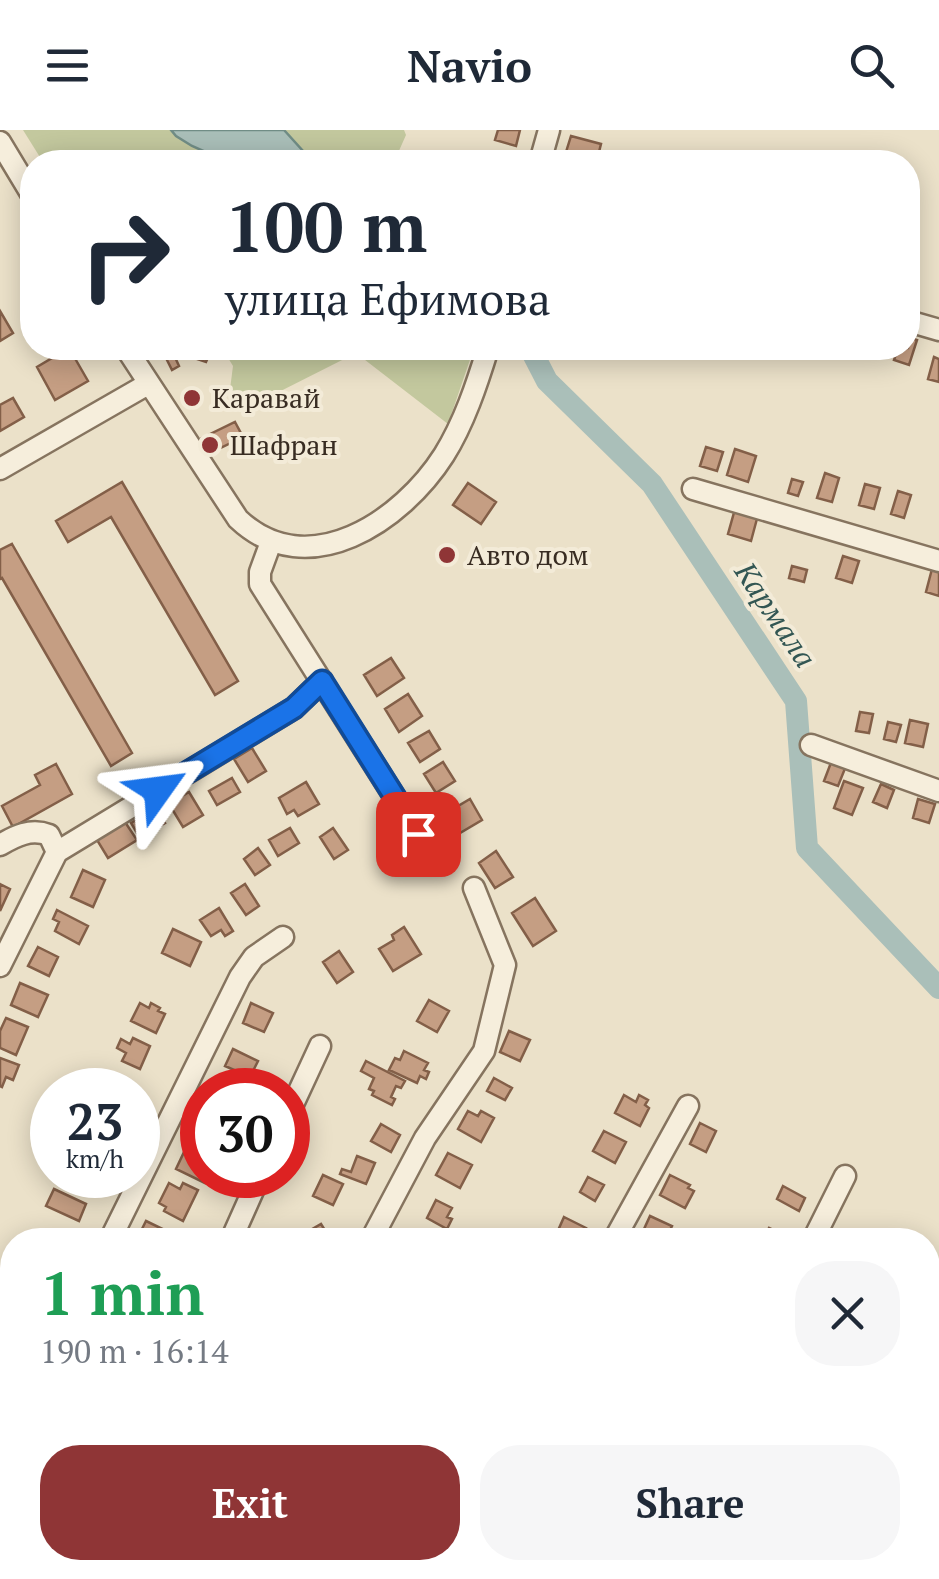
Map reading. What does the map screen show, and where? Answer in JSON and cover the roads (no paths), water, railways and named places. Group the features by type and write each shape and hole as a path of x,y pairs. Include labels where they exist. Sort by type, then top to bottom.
{"street":[{"path":"0,142 20,175"},
{"path":"133,360 231,511 246,527 272,542 298,547 317,547 362,532 387,517 428,478 461,421 484,360"},
{"path":"0,470 148,384"},
{"path":"693,490 939,560"},
{"path":"272,542 260,572 260,584 418,834"},
{"path":"0,966 57,852 294,708 322,681"},
{"path":"810,745 939,791"},
{"path":"5,842 32,832 45,833 57,852"},
{"path":"377,1228 425,1138 484,1051 504,965 474,888"},
{"path":"116,1228 240,977 254,957 283,937"},
{"path":"310,1068 320,1046"},
{"path":"621,1228 688,1106"},
{"path":"819,1228 845,1176"},
{"path":"236,1228 250,1198"}],"water":[{"path":"171,130 284,130 302,150 201,150"}],"waterway":[{"name":"Кармала","path":"536,360 547,381 652,484 796,701 807,848 939,988"}],"place":[{"name":"Каравай","path":"192,398"},
{"name":"Шафран","path":"210,445"},
{"name":"Авто дом","path":"447,555"}]}
